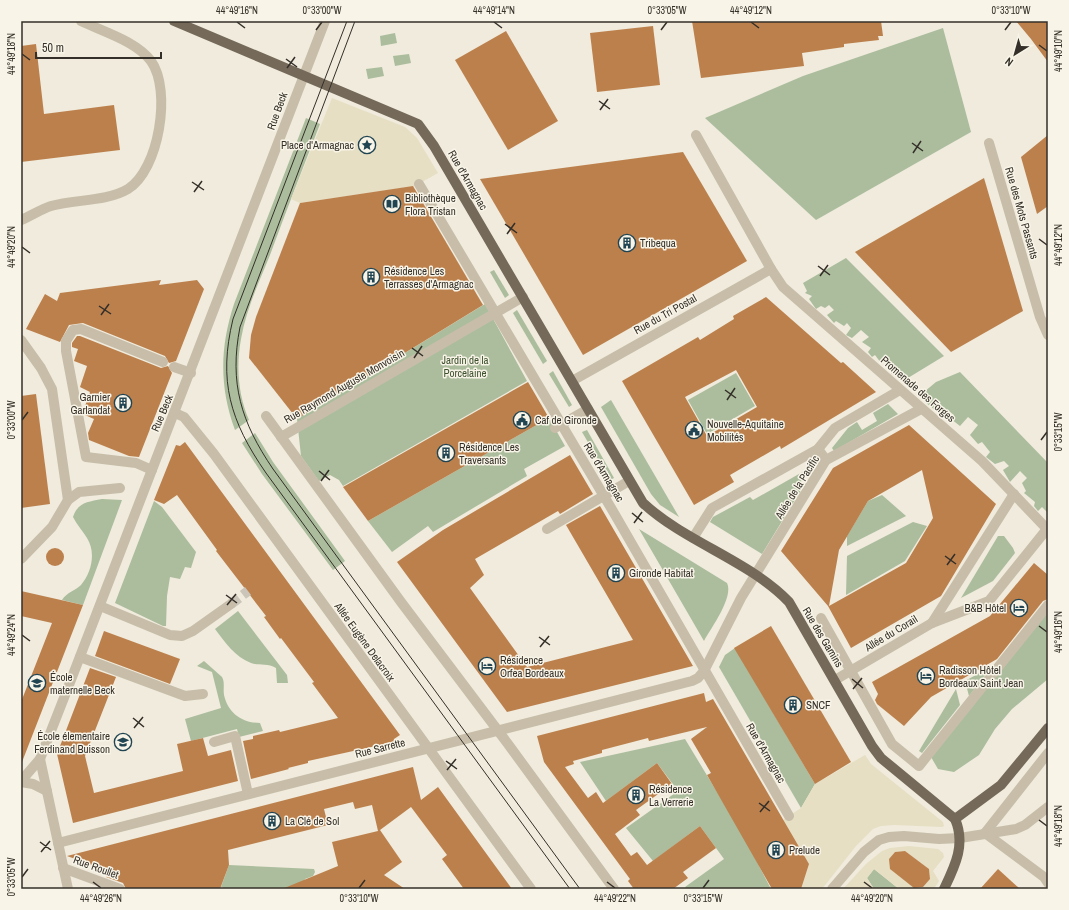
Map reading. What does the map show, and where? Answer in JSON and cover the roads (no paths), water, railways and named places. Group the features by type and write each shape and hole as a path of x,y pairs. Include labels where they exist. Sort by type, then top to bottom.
{"main road":[{"name":"Rue d'Armagnac","path":"174,21 418,124 434,146 643,503"},
{"name":"Rue des Gamins","path":"643,503 651,511 775,588 789,602 872,746 881,758 955,819"},
{"path":"944,889 958,858 960,838 955,819 1001,785 1048,728"}],"street":[{"path":"21,220 51,206 109,196 126,190 136,183 144,172 152,154 159,127 162,99 158,72 151,61 141,51 81,21"},
{"name":"Rue Beck","path":"21,782 40,758 191,373 303,75 325,21"},
{"name":"Promenade des Forges","path":"696,135 770,269 783,287 982,461 1048,530"},
{"name":"Rue des Mots Passants","path":"989,143 1040,317 1048,335"},
{"name":"Rue d'Armagnac","path":"419,184 496,312 558,427 604,496 789,816"},
{"name":"Rue du Tri Postal","path":"572,381 770,269"},
{"name":"Rue Raymond Auguste Monvoisin","path":"281,437 523,297"},
{"path":"152,470 136,464 86,457 66,351 66,341 73,330 81,329 163,362"},
{"path":"21,340 41,368 52,389 68,500"},
{"path":"174,367 191,373"},
{"path":"693,538 712,508 818,449 835,428 900,390"},
{"path":"558,427 588,409"},
{"name":"Allée de la Pacific","path":"704,671 741,598 826,460 922,409"},
{"name":"Allée Eugène Delacroix","path":"175,413 184,417 214,454 531,889"},
{"path":"266,416 401,602 614,889"},
{"path":"818,449 826,460"},
{"path":"547,529 629,481"},
{"path":"21,559 52,527 68,500 80,492 120,488"},
{"name":"Allée du Corail","path":"835,680 932,622 1014,494"},
{"path":"932,622 989,601 1048,530"},
{"path":"100,606 170,635 182,636 193,632 231,604"},
{"path":"821,618 892,744 918,766 1048,605"},
{"path":"80,657 185,696 203,694"},
{"name":"Rue Sarrette","path":"58,843 692,681 698,678 704,671"},
{"path":"214,742 235,736 248,794"},
{"path":"985,834 1048,753"},
{"path":"40,758 68,889"},
{"path":"21,782 33,784 47,791"},
{"path":"832,889 864,852 879,840 904,836 938,839 960,838 1016,829 1025,825 1048,807"},
{"path":"985,834 1044,877 1048,883"},
{"name":"Rue Roullet","path":"63,868 120,889"}],"tunnel":[{"path":"231,604 248,591"}],"tram line":[{"path":"347,21 233,319 227,362 227,381 230,400 244,436 266,473 570,889"},
{"path":"355,21 240,327 236,366 240,401 253,435 273,469 580,889"}],"place":[{"name":"Place d'Armagnac","path":"367,145"},
{"name":"Bibliothèque Flora Tristan","path":"392,204"},
{"name":"Tribequa","path":"627,243"},
{"name":"Résidence Les Terrasses d'Armagnac","path":"371,277"},
{"name":"Garnier Garlandat","path":"123,403"},
{"name":"Caf de Gironde","path":"522,420"},
{"name":"Nouvelle-Aquitaine Mobilités","path":"694,430"},
{"name":"Résidence Les Traversants","path":"446,453"},
{"name":"Gironde Habitat","path":"616,573"},
{"name":"B&B Hôtel","path":"1019,608"},
{"name":"Résidence Orfea Bordeaux","path":"487,666"},
{"name":"Radisson Hôtel Bordeaux Saint Jean","path":"926,676"},
{"name":"École maternelle Beck","path":"37,683"},
{"name":"SNCF","path":"793,705"},
{"name":"École élementaire Ferdinand Buisson","path":"123,742"},
{"name":"Résidence La Verrerie","path":"636,795"},
{"name":"La Clé de Sol","path":"272,821"},
{"name":"Prelude","path":"776,850"}],"park label":[{"name":"Jardin de la Porcelaine","path":"465,366"}]}
